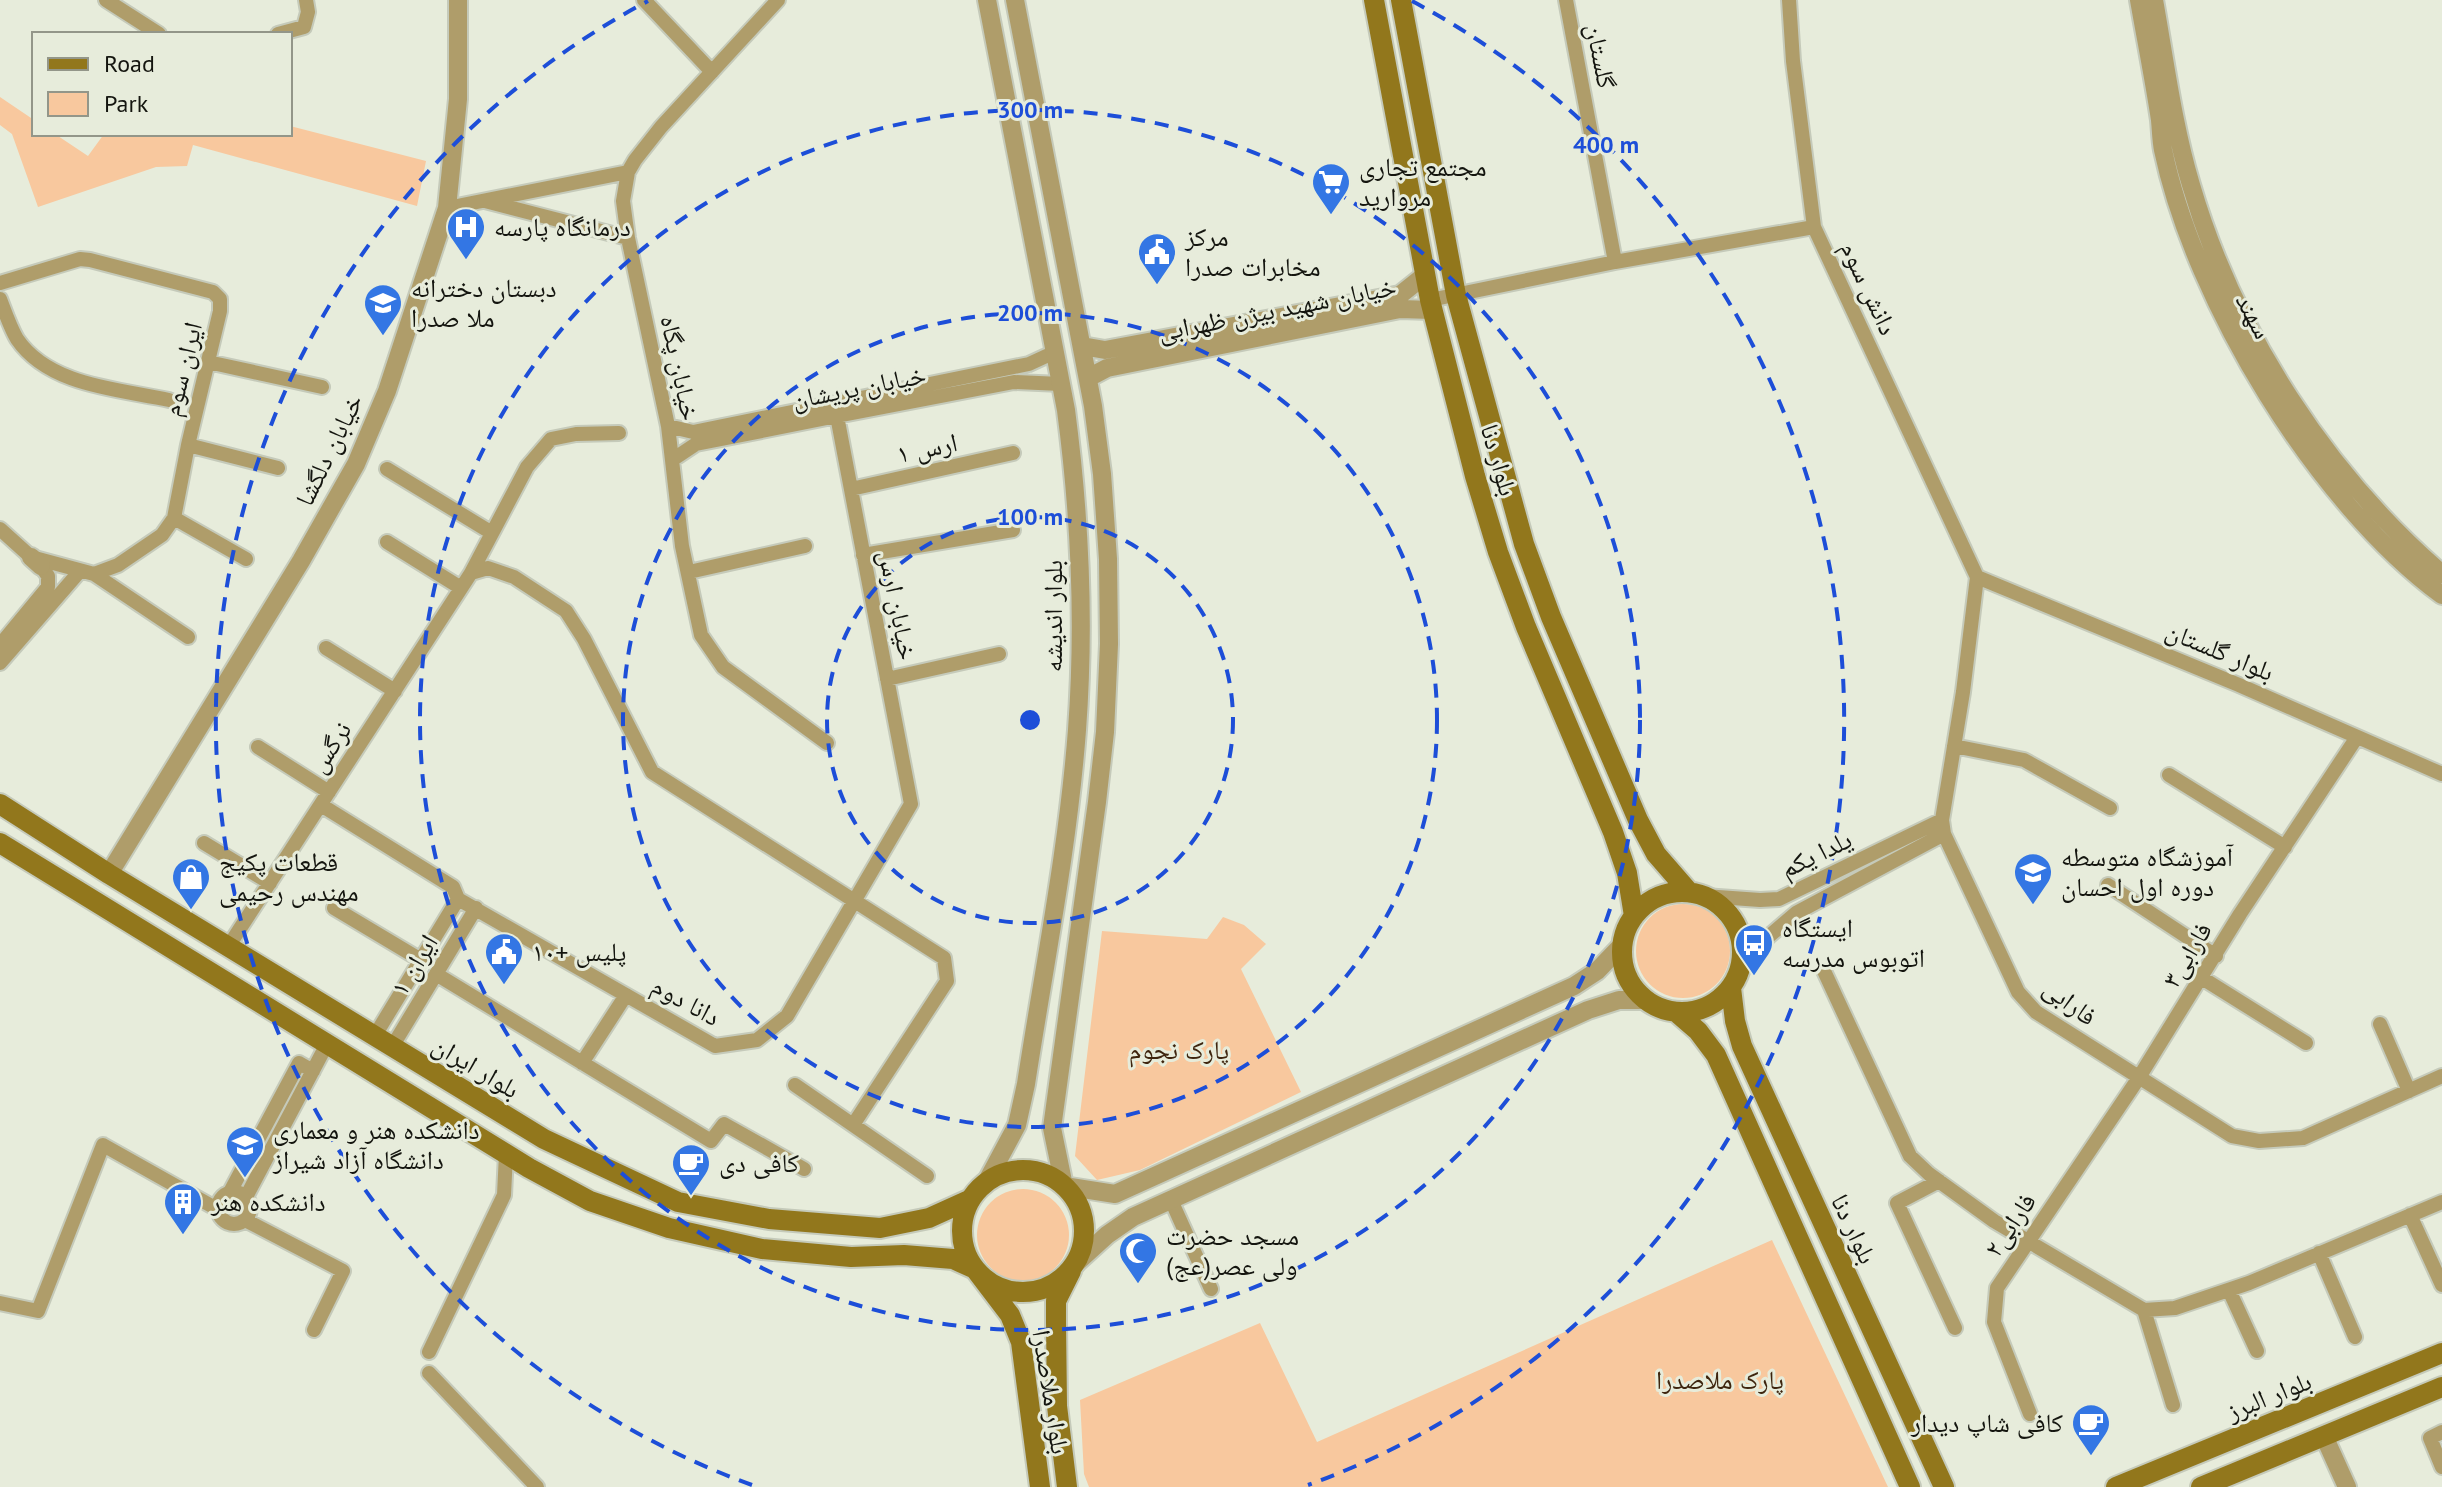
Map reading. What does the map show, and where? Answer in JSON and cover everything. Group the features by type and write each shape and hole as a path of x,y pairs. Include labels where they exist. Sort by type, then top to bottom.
{"main road":[{"name":"بلوار دنا","path":"1374,0 1431,305 1475,476 1498,552 1526,627 1613,832 1627,873 1634,916"},
{"name":"بلوار دنا","path":"1401,0 1456,295 1524,544 1551,617 1638,820 1656,854 1697,894"},
{"name":"بلوار ایران","path":"0,804 109,874 544,1139 678,1202 769,1219 880,1228 929,1218 971,1199"},
{"path":"0,843 506,1154 590,1201 669,1228 762,1249 851,1257 904,1255 953,1259 975,1269"},
{"path":"1673,892 1697,894 1727,913 1741,937 1742,956 1735,981 1707,1007 1692,1012 1676,1012 1647,1000 1627,976 1622,945 1634,916 1658,896 1673,892"},
{"name":"بلوار دنا","path":"1735,981 1735,1021 1742,1046 1944,1487"},
{"name":"بلوار دنا","path":"1676,1012 1698,1031 1716,1055 1910,1487"},
{"path":"1018,1170 1035,1171 1064,1186 1082,1216 1084,1233 1081,1250 1073,1266 1060,1280 1044,1289 1025,1292 1007,1290 989,1282 975,1269 966,1253 962,1235 964,1216 971,1199 987,1181 1002,1173 1018,1170"},
{"path":"762,1249 768,1241 769,1219"},
{"name":"بلوار ملاصدرا","path":"1067,1487 1057,1406 1056,1301 1073,1266"},
{"name":"بلوار ملاصدرا","path":"975,1269 1010,1315 1021,1342 1040,1487"},
{"name":"بلوار البرز","path":"2116,1487 2442,1353"},
{"path":"2201,1487 2442,1387"}],"street":[{"path":"285,32 304,27 308,12 306,0"},
{"name":"خیابان دلگشا","path":"109,874 301,561 356,464 387,391 447,208 458,99 458,0"},
{"path":"644,0 712,72"},
{"path":"447,208 628,172 661,127 778,0"},
{"name":"بلوار اندیشه","path":"987,0 1061,384 1075,477 1081,643 1070,798 1026,1084 1017,1125 987,1181"},
{"name":"بلوار اندیشه","path":"1015,0 1088,378 1102,474 1108,559 1109,644 1105,732 1052,1128 1064,1186"},
{"name":"گلستان","path":"1566,0 1615,262"},
{"name":"دانش سوم","path":"1789,0 1793,61 1814,227 1977,577"},
{"name":"سهند","path":"2139,0 2163,149 2176,196 2215,300 2269,399 2332,486 2413,573 2442,595"},
{"name":"سهند","path":"2154,0 2191,185 2239,312 2286,393 2362,495 2442,574"},
{"path":"112,2 156,32"},
{"name":"خیابان پگاه","path":"628,172 623,201 628,238 668,426 682,546 701,635 723,667 827,743"},
{"path":"481,200 628,238"},
{"path":"1431,305 1456,295 1615,262 1814,227"},
{"name":"ایران سوم","path":"0,283 80,259 213,292 220,299 220,311 174,518"},
{"name":"خیابان شهید بیژن ظهرابی","path":"1082,346 1105,350 1400,295 1425,275"},
{"path":"0,299 16,338 34,360 70,378 169,400"},
{"name":"خیابان شهید بیژن ظهرابی","path":"1088,378 1107,368 1431,305"},
{"name":"خیابان پریشان","path":"668,426 693,432 1029,364 1055,352"},
{"path":"208,362 322,387"},
{"name":"خیابان پریشان","path":"672,460 696,444 837,416 1014,382 1061,384"},
{"name":"خیابان ارس","path":"837,416 911,804"},
{"name":"نرگس","path":"228,947 471,573 527,467 551,439 576,434 619,433"},
{"path":"188,445 278,468"},
{"name":"ارس ۱","path":"851,489 1013,453"},
{"path":"387,469 492,533"},
{"path":"0,663 87,572 118,565 141,552 162,535 174,518 246,559"},
{"path":"0,529 48,576 48,587 0,645"},
{"path":"863,555 1013,530"},
{"path":"387,542 461,588"},
{"path":"689,572 805,546"},
{"path":"36,562 87,572 188,637"},
{"path":"471,573 488,568 514,577 566,611 584,639 652,772 944,958 947,981 853,1125"},
{"path":"1943,827 1977,577"},
{"name":"بلوار گلستان","path":"1977,577 2197,667 2442,774"},
{"path":"326,648 395,691"},
{"path":"887,679 999,654"},
{"name":"فارابی۳","path":"2138,1079 2357,737"},
{"path":"1954,746 2024,760 2110,808"},
{"name":"دانا دوم","path":"258,747 453,887 458,899 715,1046 757,1040 787,1016 911,804"},
{"path":"2169,775 2285,847"},
{"name":"یلدا یکم","path":"1697,894 1779,899 1943,827"},
{"name":"یلدا یکم","path":"1735,981 1768,937 1796,913 1943,827"},
{"name":"فارابی","path":"1943,827 2018,992 2036,1012 2232,1136 2259,1141 2303,1138 2442,1076"},
{"path":"204,843 270,883"},
{"path":"2108,885 2216,956"},
{"name":"ایران ۱","path":"383,1042 421,960 458,899"},
{"path":"334,908 421,960"},
{"name":"ایران ۱","path":"383,1042 436,974 476,908"},
{"path":"1064,1186 1115,1194 1574,986 1597,971 1622,945"},
{"path":"1824,971 1910,1156 1994,1221 2144,1310 2175,1308 2229,1290 2442,1202"},
{"path":"436,974 711,1141 724,1124 804,1169"},
{"path":"2202,978 2306,1043"},
{"path":"582,1063 626,995"},
{"path":"1073,1266 1107,1235 1133,1217 1588,1010 1619,1000 1647,1000"},
{"path":"2380,1024 2409,1091"},
{"path":"246,1197 327,1044"},
{"path":"217,1209 222,1197 230,1192 299,1063 313,1071"},
{"name":"فارابی۲","path":"2030,1414 1994,1322 1997,1288 2138,1079"},
{"path":"795,1085 927,1176"},
{"path":"0,1303 38,1311 103,1145 217,1209 222,1219 230,1224 245,1220 343,1271 314,1330"},
{"path":"429,1352 504,1195 506,1154"},
{"path":"1939,1181 1897,1203 1955,1328"},
{"path":"230,1192 246,1197 251,1208 245,1220"},
{"path":"1171,1200 1211,1289"},
{"path":"2410,1215 2442,1285"},
{"path":"2319,1253 2355,1337"},
{"path":"2229,1290 2257,1351"},
{"path":"2144,1310 2173,1405"},
{"path":"429,1373 537,1487"},
{"path":"2436,1435 2442,1467"},
{"path":"2324,1436 2347,1487"}],"green space":[{"path":"0,97 32,119 32,136 58,136 88,156 103,136 292,136 292,127 426,161 417,206 193,145 187,166 156,167 38,207 12,134 0,125"},
{"path":"1674,904 1692,904 1717,917 1727,933 1730,951 1727,969 1717,985 1692,998 1674,998 1649,985 1636,960 1636,942 1649,917"},
{"name":"پارک نجوم","path":"1223,917 1244,925 1266,944 1241,969 1301,1092 1140,1170 1097,1180 1075,1156 1102,931 1207,939"},
{"path":"1014,1189 1032,1189 1049,1196 1062,1209 1069,1235 1062,1261 1049,1274 1032,1281 1014,1281 997,1274 984,1261 977,1244 977,1226 984,1209 997,1196"},
{"name":"پارک ملاصدرا","path":"1772,1240 1888,1487 1089,1487 1084,1474 1080,1400 1260,1323 1317,1442"}],"place":[{"name":"مجتمع تجاری مروارید","path":"1331,216"},
{"name":"درمانگاه پارسه","path":"466,261"},
{"name":"مرکز مخابرات صدرا","path":"1157,286"},
{"name":"دبستان دخترانه ملا صدرا","path":"383,337"},
{"name":"آموزشگاه متوسطه دوره اول احسان","path":"2033,906"},
{"name":"قطعات پکیج مهندس رحیمی","path":"191,911"},
{"name":"ایستگاه اتوبوس مدرسه","path":"1754,977"},
{"name":"پلیس +۱۰","path":"504,986"},
{"name":"دانشکده هنر و معماری دانشگاه آزاد شیراز","path":"245,1179"},
{"name":"کافی دی","path":"691,1197"},
{"name":"دانشکده هنر","path":"183,1236"},
{"name":"مسجد حضرت ولی عصر(عج)","path":"1138,1285"},
{"name":"کافی شاپ دیدار","path":"2091,1457"}]}
